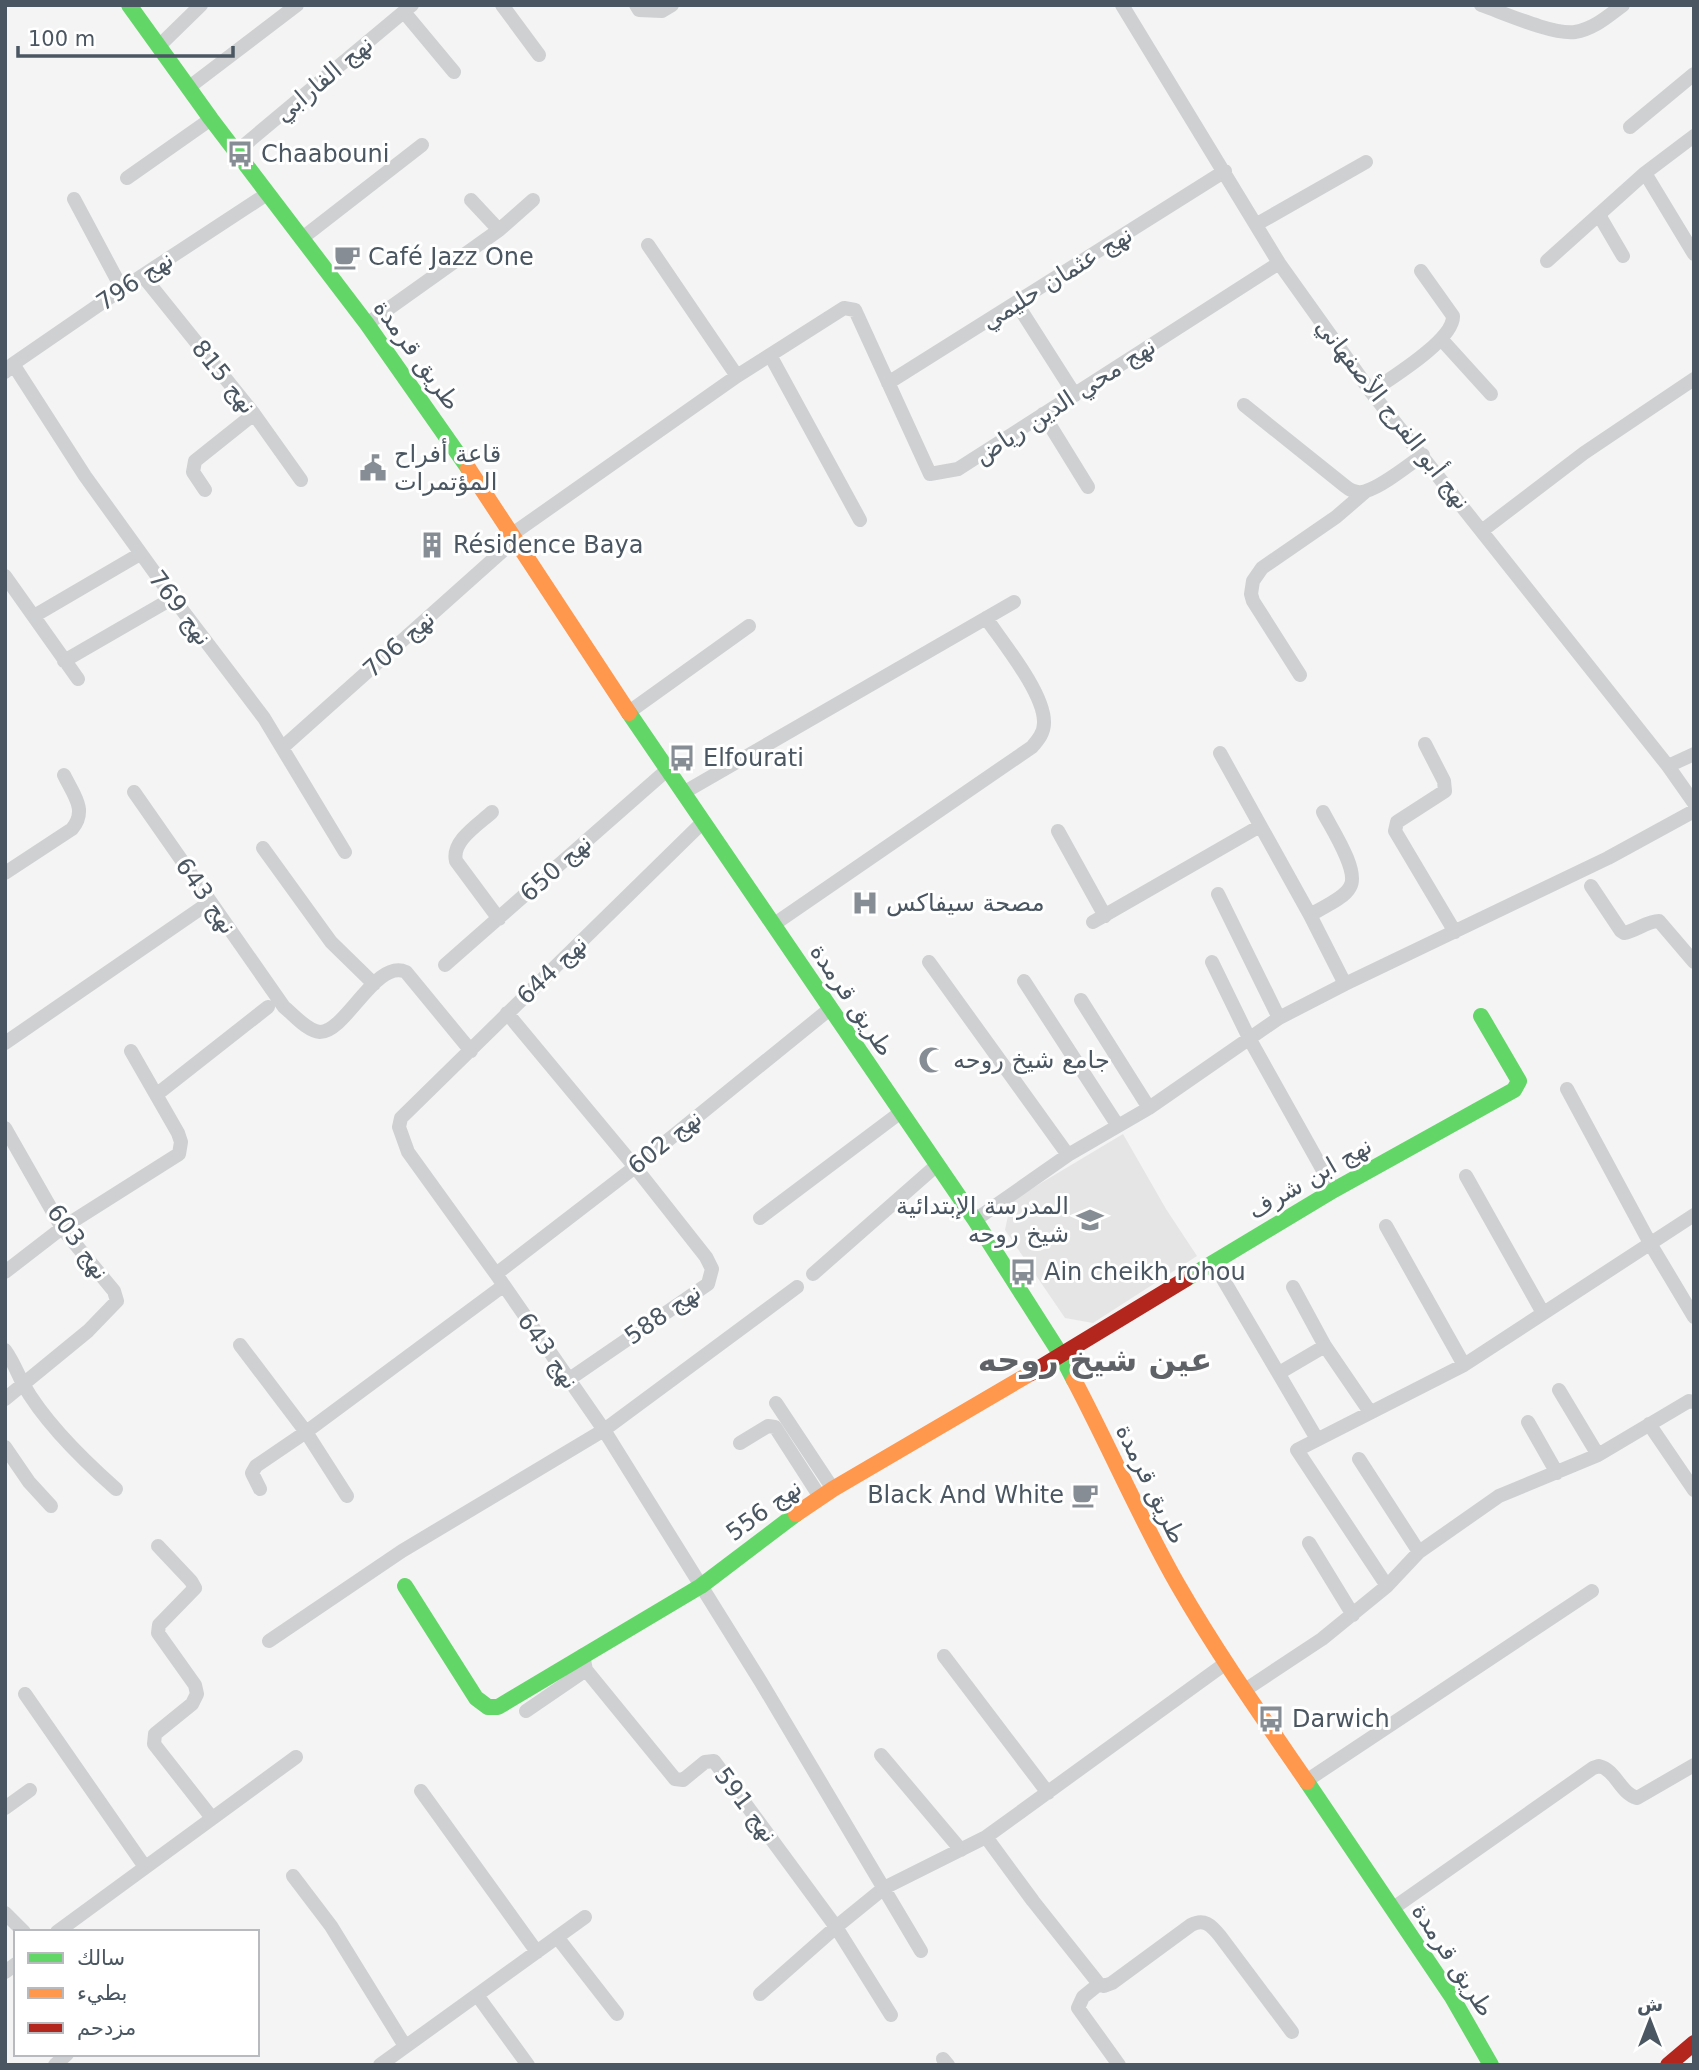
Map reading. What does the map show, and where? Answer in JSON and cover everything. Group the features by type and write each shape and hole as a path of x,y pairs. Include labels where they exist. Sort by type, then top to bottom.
{"main road":[{"name":"طريق قرمدة","path":"129,5 441,426 667,770 975,1220 1061,1355 1178,1587 1226,1663 1452,1997 1491,2061"},
{"name":"نهج ابن شرف","path":"1061,1355 1334,1190 1514,1090 1519,1081 1481,1016"},
{"name":"نهج 556","path":"405,1586 476,1698 488,1707 498,1707 585,1662 701,1586 826,1493 1061,1355"},
{"path":"1668,2065 1694,2043"}],"street":[{"path":"159,46 201,5"},
{"path":"188,88 297,5"},
{"path":"502,5 539,55"},
{"path":"636,5 639,10 662,11 672,5"},
{"name":"نهج أبو الفرج الأصفهاني","path":"1122,5 1279,262 1371,392 1483,530 1694,803"},
{"path":"1481,5 1550,29 1573,32 1593,26 1623,5"},
{"path":"408,9 454,72"},
{"name":"نهج الفارابي","path":"236,152 408,9"},
{"path":"1630,127 1694,74"},
{"path":"127,178 211,119"},
{"path":"1547,261 1645,173 1694,136"},
{"path":"301,239 422,145"},
{"path":"1257,224 1366,162"},
{"name":"نهج عثمان حليمي","path":"888,383 1225,171"},
{"path":"1645,173 1694,254"},
{"name":"نهج 796","path":"9,368 122,289 267,194"},
{"path":"74,198 122,289"},
{"path":"471,200 499,230"},
{"path":"367,324 499,230 533,200"},
{"path":"1599,215 1623,256"},
{"path":"648,245 737,376"},
{"name":"نهج محي الدين رياض","path":"888,383 930,474 958,469 1279,262"},
{"path":"1371,392 1442,340 1454,323 1453,316 1421,271"},
{"name":"نهج 815","path":"143,276 254,414 301,481"},
{"path":"1017,304 1075,395"},
{"name":"نهج 706","path":"283,747 513,537 737,376 844,308 855,310 888,383"},
{"path":"1442,340 1491,394"},
{"path":"770,355 860,520"},
{"name":"نهج 769","path":"9,368 140,554 264,718 345,852"},
{"path":"1483,530 1584,453 1694,379"},
{"path":"1244,405 1345,486 1356,492 1365,492"},
{"path":"205,490 193,472 195,461 254,414"},
{"path":"1043,414 1088,487"},
{"path":"1300,675 1253,601 1253,581 1262,568 1336,517 1365,492 1423,455"},
{"path":"34,616 140,554"},
{"path":"5,576 78,679"},
{"path":"64,661 173,598"},
{"path":"683,793 1014,602"},
{"path":"773,925 1032,747 1042,736 1044,725 1039,697 986,618"},
{"path":"629,712 749,626"},
{"path":"1425,744 1444,781 1445,791 1397,822 1395,831 1455,932"},
{"path":"1220,753 1345,984"},
{"path":"1668,766 1694,754"},
{"name":"نهج 650","path":"444,965 667,770"},
{"path":"5,873 72,829 79,821 81,810 64,775"},
{"name":"نهج 643","path":"134,792 284,1007 308,1027 318,1032 331,1028 374,984"},
{"path":"975,1220 1068,1155 1149,1108 1279,1018 1608,858 1694,811"},
{"path":"492,812 458,844 454,856 499,919"},
{"path":"1310,915 1346,892 1353,881 1352,868 1323,812"},
{"name":"نهج 644","path":"401,1118 704,822"},
{"path":"1058,831 1099,919 1261,826"},
{"path":"263,848 331,942 374,984 393,969 406,972 471,1051"},
{"path":"1591,886 1621,931 1630,932 1652,921 1660,921 1694,962"},
{"path":"1218,894 1279,1018"},
{"path":"5,1043 209,902"},
{"path":"929,962 1068,1155"},
{"path":"1212,962 1249,1038 1334,1190"},
{"path":"1024,981 1118,1126"},
{"path":"1081,1000 1149,1108"},
{"path":"156,1095 268,1007"},
{"name":"نهج 602","path":"260,1489 252,1470 306,1432 499,1280 831,1008"},
{"path":"508,1013 635,1167"},
{"path":"5,1272 62,1228 179,1154 181,1142 178,1133 131,1051"},
{"path":"1567,1089 1651,1245 1694,1317"},
{"path":"760,1218 901,1112"},
{"name":"نهج 643","path":"401,1118 400,1127 408,1152 604,1430 921,1951"},
{"name":"نهج 603","path":"5,1128 62,1228 114,1292 117,1301 88,1331 5,1399"},
{"path":"813,1274 937,1165"},
{"name":"نهج 588","path":"568,1380 708,1284 712,1277 712,1269 706,1256 635,1167"},
{"path":"1466,1176 1543,1313"},
{"path":"1387,1586 1297,1450 1464,1365 1694,1215"},
{"path":"1386,1227 1464,1365"},
{"path":"1213,1262 1317,1439"},
{"path":"269,1641 402,1551 604,1430 797,1287"},
{"path":"1293,1287 1325,1346 1370,1412"},
{"path":"240,1345 306,1432 347,1496"},
{"path":"1279,1373 1325,1346"},
{"path":"5,1350 16,1366 23,1384 57,1430 90,1466 116,1489"},
{"path":"1559,1390 1598,1455"},
{"path":"1245,1690 1305,1652 1387,1586 1419,1552 1499,1496 1598,1455 1689,1401 1694,1402"},
{"path":"776,1403 826,1493"},
{"path":"1528,1422 1557,1473"},
{"path":"1649,1424 1694,1490"},
{"path":"740,1443 768,1426 775,1427 826,1493"},
{"path":"5,1447 29,1482 51,1506"},
{"path":"1359,1458 1419,1552"},
{"path":"1309,1543 1353,1615"},
{"path":"158,1546 195,1588 159,1625 158,1633 195,1685 197,1694 192,1704 155,1734 154,1744 212,1818"},
{"path":"1306,1781 1592,1591"},
{"path":"944,1656 1048,1793"},
{"path":"526,1711 585,1662"},
{"name":"نهج 591","path":"585,1662 674,1779 683,1780 705,1762 714,1761 836,1927 891,2015"},
{"path":"760,1994 884,1888 986,1837 1226,1663"},
{"path":"25,1694 145,1867"},
{"path":"881,1755 961,1850"},
{"path":"60,1930 296,1757"},
{"path":"1392,1909 1593,1768 1603,1766 1608,1769 1632,1797 1637,1798 1694,1765"},
{"path":"5,1808 30,1790"},
{"path":"421,1791 537,1951"},
{"path":"986,1837 1099,1984 1104,1986 1112,1983 1191,1925 1202,1921 1208,1923 1220,1936 1292,2032"},
{"path":"293,1876 331,1926 405,2046"},
{"path":"5,1913 22,1930"},
{"path":"380,2065 585,1917"},
{"path":"557,1937 617,2014"},
{"path":"1099,1984 1083,1997 1078,2008 1119,2065"},
{"path":"477,1995 528,2065"}],"shaded area":[{"name":"المدرسة الإبتدائية شيخ روحه","path":"1123,1134 1166,1209 1197,1256 1093,1323 1065,1318 1005,1230 1011,1201"}],"traffic: fast":[{"path":"129,5 211,119 367,324 468,468"},
{"path":"629,713 975,1220 1074,1380"},
{"path":"1186,1279 1334,1190 1514,1090 1519,1081 1481,1016"},
{"path":"405,1586 476,1698 488,1707 498,1707 701,1586 796,1514"},
{"path":"1307,1782 1452,1997 1491,2065"}],"traffic: slow":[{"path":"468,468 629,713"},
{"path":"796,1514 833,1489 1031,1373"},
{"path":"1074,1380 1178,1585 1224,1660 1307,1782"}],"traffic: jam":[{"path":"1031,1373 1186,1279"},
{"path":"1668,2065 1694,2043"}],"place":[{"name":"Chaabouni","path":"240,154"},
{"name":"Café Jazz One","path":"347,257"},
{"name":"قاعة أفراح المؤتمرات","path":"373,468"},
{"name":"Résidence Baya","path":"432,545"},
{"name":"Elfourati","path":"682,758"},
{"name":"مصحة سيفاكس","path":"865,903"},
{"name":"جامع شيخ روحه","path":"932,1060"},
{"name":"المدرسة الإبتدائية شيخ روحه","path":"1090,1220"},
{"name":"Ain cheikh rohou","path":"1023,1272"},
{"name":"Black And White","path":"1085,1495"},
{"name":"Darwich","path":"1271,1719"}],"district":[{"name":"عين شيخ روحه","path":"1095,1360"}]}
